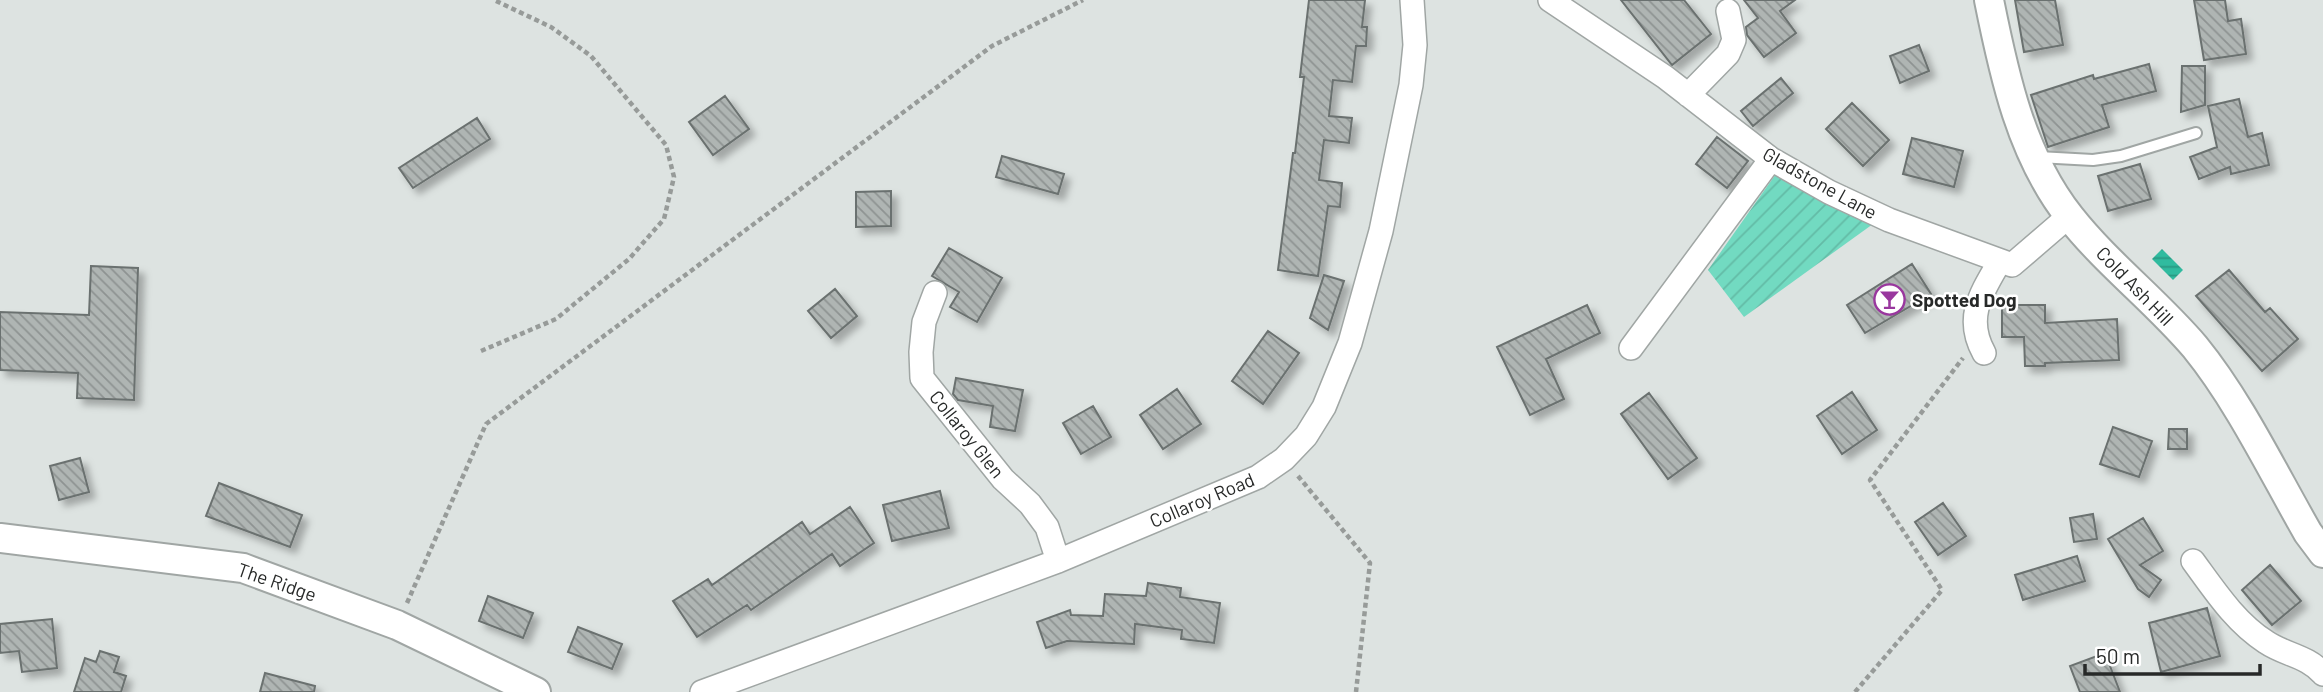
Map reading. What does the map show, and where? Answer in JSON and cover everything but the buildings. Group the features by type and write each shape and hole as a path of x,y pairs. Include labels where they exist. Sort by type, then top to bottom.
{"street":[{"name":"Collaroy Road","path":"702,692 1058,561 1258,477 1284,459 1306,436 1324,407 1349,343 1381,232 1411,85 1415,45 1412,0"},
{"name":"Gladstone Lane","path":"1550,0 1665,77 1771,159 1829,192 1889,220 2000,261"},
{"name":"Cold Ash Hill","path":"1989,0 2004,72 2022,128 2048,183 2069,216 2108,260 2194,346 2222,384 2308,533 2323,553"},
{"path":"1688,95 1728,54 1734,40 1728,11"},
{"path":"1631,348 1771,159"},
{"path":"1980,346 1978,299 2000,261 2012,265 2069,216"},
{"name":"Collaroy Glen","path":"935,293 924,322 922,378 1003,479 1030,504 1047,527 1058,561"},
{"name":"The Ridge","path":"0,537 243,568 397,625 536,692"},
{"path":"2193,561 2243,626 2268,644 2302,657 2323,674"}],"lane":[{"path":"2035,156 2093,160 2121,156 2196,133"}],"path":[{"path":"481,351 556,319 629,259 664,219 674,177 666,145 591,56 551,27 494,0"},
{"path":"397,625 486,424 992,47 1083,0"},
{"path":"1855,692 1942,590 1870,480 1980,346"},
{"path":"1284,459 1370,563 1356,692"}],"shaded area":[{"path":"1778,171 1873,224 1744,317 1708,270"},
{"path":"2162,249 2183,270 2173,280 2152,259"}],"place":[{"name":"Spotted Dog","path":"1889,300"}]}
